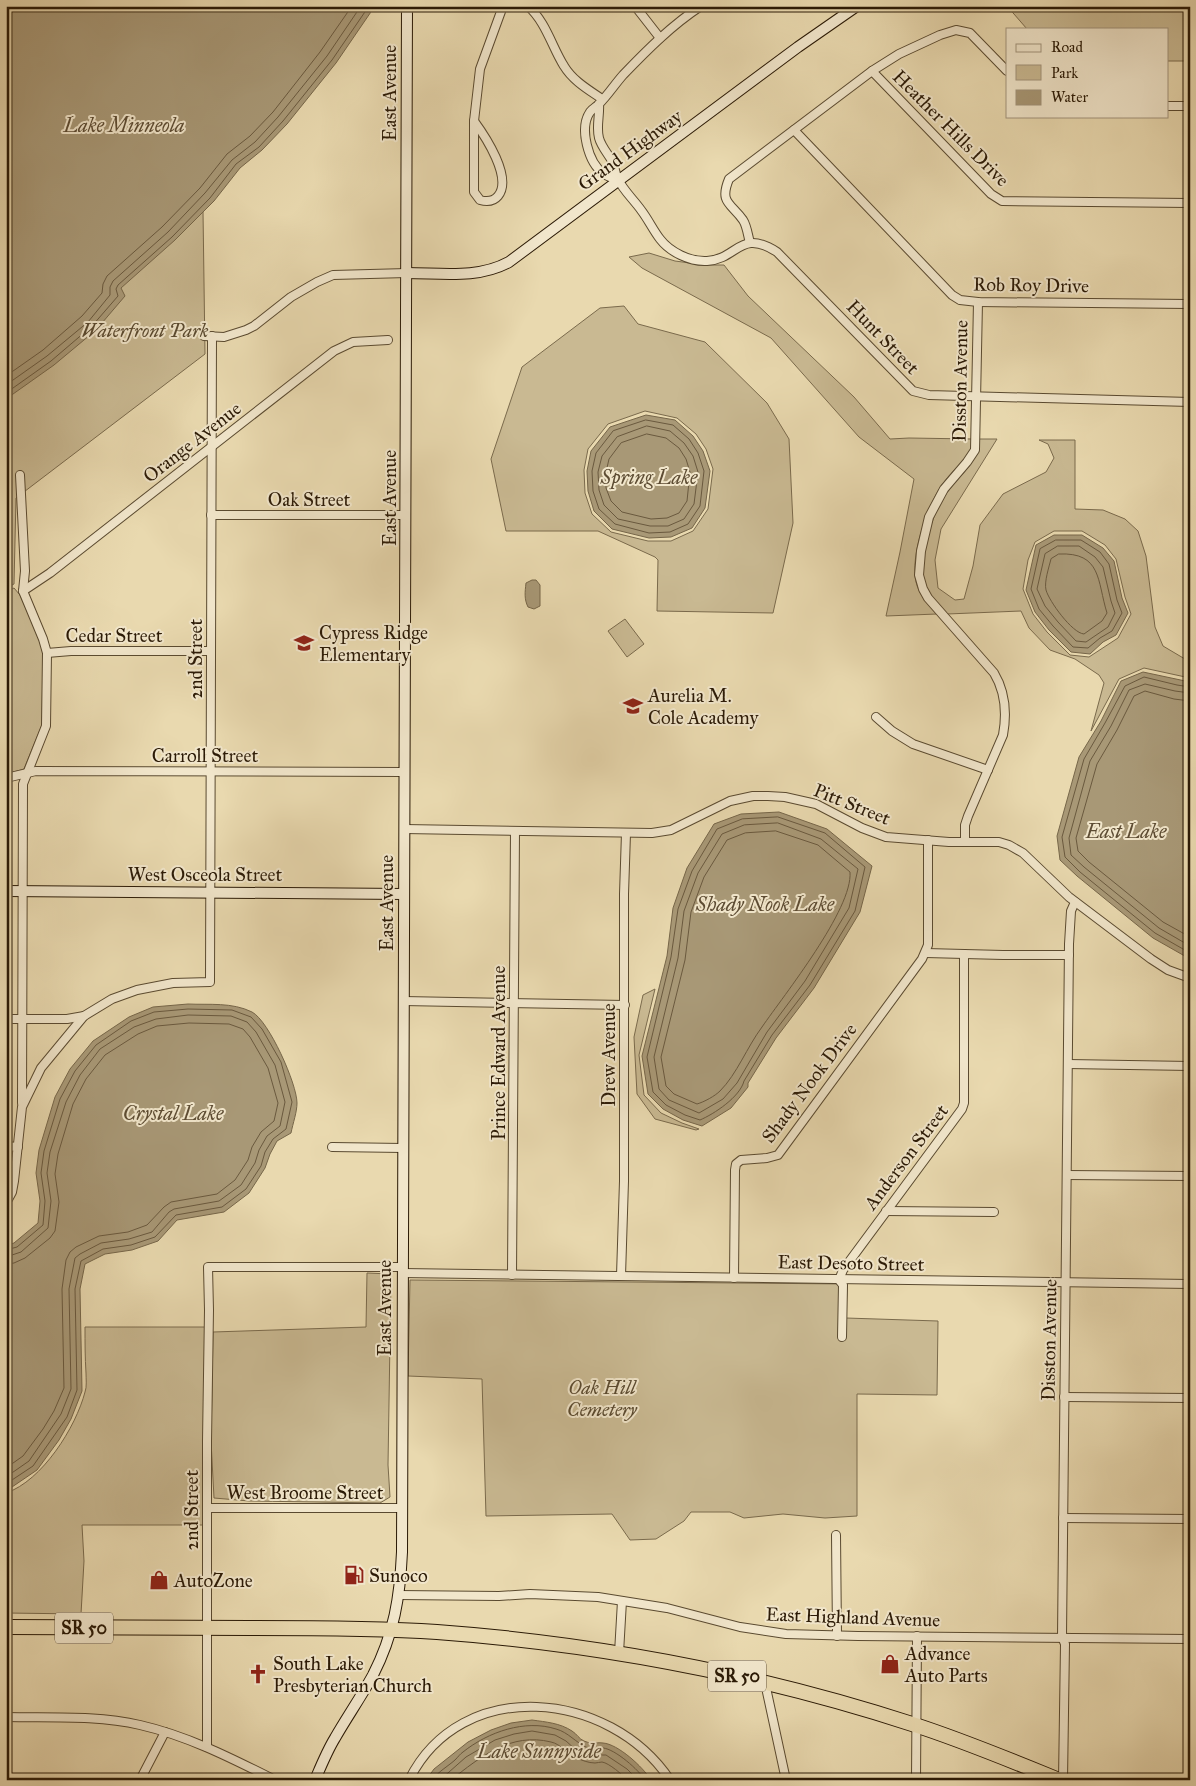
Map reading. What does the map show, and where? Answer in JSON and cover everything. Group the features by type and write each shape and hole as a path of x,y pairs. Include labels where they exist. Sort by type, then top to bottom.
{"highway":[{"name":"SR 50","path":"6,1627 391,1630 505,1638 619,1653 693,1667 841,1702 916,1726 1058,1780"}],"street":[{"name":"East Avenue","path":"315,1780 335,1737 374,1673 391,1630 400,1595 402,1552 408,6"},
{"path":"474,121 491,147 502,179 498,197 490,202 480,200 474,192 474,121 480,69 503,6"},
{"path":"528,6 539,18 564,67 601,101"},
{"path":"635,6 660,38"},
{"path":"618,180 603,174 595,164 587,147 585,135 586,121 591,111 623,75 660,38 701,6"},
{"name":"Grand Highway","path":"407,273 471,274 500,267 798,46 856,6"},
{"path":"601,101 599,139 613,164 618,180 667,246 681,255 697,260 714,260 737,247 750,243 744,221 727,203 725,198 729,179 872,71 919,44 956,30 970,33 1006,70"},
{"name":"Heather Hills Drive","path":"872,71 991,194 1002,201 1190,204"},
{"path":"1168,106 1190,106"},
{"name":"Rob Roy Drive","path":"794,130 952,295 960,300 978,302 1190,304"},
{"name":"Hunt Street","path":"750,243 762,244 777,252 912,391 920,394 1190,402"},
{"name":"2nd Street","path":"84,1016 112,1000 136,990 173,983 210,982 211,447 208,336 224,337 246,330 254,326 291,297 333,275 407,273"},
{"name":"Disston Avenue","path":"965,842 965,825 968,816 1004,735 1006,712 1004,695 994,673 928,598 920,581 920,565 921,551 929,517 944,489 975,450 978,302"},
{"name":"Orange Avenue","path":"23,591 50,573 344,345 353,342 388,340"},
{"path":"6,1203 12,1192 22,1107 23,784 46,726 47,653 23,591 25,571 20,475"},
{"name":"Oak Street","path":"211,515 406,515"},
{"name":"Cedar Street","path":"47,653 71,651 211,651"},
{"path":"876,717 913,744 988,770"},
{"name":"Carroll Street","path":"6,778 36,771 405,772"},
{"name":"Pitt Street","path":"404,829 665,832 730,801 753,796 785,797 816,804 878,835 928,840 998,842 1015,847 1075,902 1151,959 1168,970 1190,978"},
{"name":"Prince Edward Avenue","path":"512,1275 516,831"},
{"name":"Drew Avenue","path":"621,1276 624,1181 624,894 626,833"},
{"path":"928,840 928,945 926,953 1068,954"},
{"name":"West Osceola Street","path":"6,891 404,894"},
{"name":"Disston Avenue","path":"1062,1780 1065,1644 1062,1637 1068,954 1070,918 1075,902"},
{"name":"Shady Nook Drive","path":"734,1278 734,1183 736,1164 741,1160 778,1155 926,953"},
{"name":"Anderson Street","path":"838,1280 843,1270 962,1109 964,1103 964,954"},
{"path":"403,1001 625,1005"},
{"path":"6,1019 67,1019 84,1016"},
{"path":"22,1107 41,1068 84,1016"},
{"path":"1068,1064 1190,1066"},
{"path":"6,1146 18,1147"},
{"path":"332,1147 403,1148"},
{"path":"1067,1175 1190,1176"},
{"path":"886,1211 994,1212"},
{"name":"East Desoto Street","path":"208,1273 208,1267 216,1267 402,1270 512,1275 1190,1284"},
{"name":"2nd Street","path":"207,1747 208,1273"},
{"path":"838,1280 843,1284 842,1337"},
{"path":"1064,1397 1190,1398"},
{"name":"West Broome Street","path":"208,1508 402,1508"},
{"path":"1063,1518 1190,1519"},
{"path":"836,1535 837,1636"},
{"name":"East Highland Avenue","path":"400,1595 499,1596 546,1594 598,1597 667,1608 766,1632 786,1634 1190,1638"},
{"path":"619,1653 622,1601"},
{"path":"916,1780 917,1636"},
{"path":"765,1683 786,1780"},
{"path":"409,1780 425,1753 443,1736 463,1723 500,1709 536,1707 575,1712 617,1730 642,1748 661,1767 670,1780"},
{"path":"6,1717 95,1719 141,1725 207,1747 274,1780"},
{"path":"140,1780 165,1732"}],"green space":[{"path":"1007,6 1188,6 1189,61 1168,61 1168,28 1026,28"},
{"name":"Waterfront Park","path":"203,211 205,354 16,498 14,584 6,588 6,374"},
{"path":"649,253 675,261 705,265 724,265 748,296 854,397 890,439 972,439 969,454 944,482 930,507 921,532 915,559 917,587 937,614 886,616 914,479 859,437 771,338 642,268 629,257"},
{"path":"624,306 638,324 705,342 767,403 789,439 793,523 773,613 657,611 658,560 655,557 598,531 506,531 491,459 522,367 600,308","holes":["645,411 677,418 696,434 706,449 713,469 708,509 693,531 671,541 648,541 611,532 592,514 585,493 584,470 588,449 608,424"]},
{"path":"979,439 997,439 941,529 935,560 938,588 955,600 964,599 973,566 980,525 1003,494 1046,472 1054,458 1048,444 1039,440 1075,440 1075,509 1103,510 1125,519 1138,531 1146,556 1155,627 1163,646 1190,662 1190,678 1144,668 1119,679 1091,731 1104,683 1099,675 1075,659 1050,650 1029,628 1021,611 947,614 926,587 923,576 924,551 937,510 949,490 973,461","holes":["1054,531 1082,531 1105,545 1116,559 1131,614 1118,638 1089,657 1070,655 1047,632 1033,614 1023,589 1028,560 1035,542"]},
{"path":"14,588 20,595 40,641 43,653 42,725 24,769 6,774 6,696 9,691 10,656 6,644 6,592"},
{"path":"625,619 644,644 627,657 608,631"},
{"path":"655,989 639,1055 644,1095 661,1113 699,1129 696,1130 655,1119 637,1094 634,1037 643,995"},
{"path":"367,1273 390,1274 391,1277 388,1465 390,1497 380,1503 249,1501 214,1498 211,1441 213,1332 366,1327"},
{"name":"Oak Hill Cemetery","path":"410,1280 847,1284 846,1318 938,1321 937,1395 857,1394 857,1516 825,1518 783,1514 744,1518 730,1512 691,1512 684,1521 656,1539 630,1540 612,1514 486,1516 482,1379 408,1376"},
{"path":"85,1327 205,1327 204,1525 82,1525 84,1561 81,1614 6,1613 6,1493 19,1487 44,1465 56,1451 74,1421 86,1388"}],"water":[{"name":"Lake Minneola","path":"6,6 375,6 336,63 287,124 262,150 240,168 214,201 175,240 121,288 125,296 96,330 54,365 6,399"},
{"name":"Spring Lake","path":"646,415 675,420 693,436 703,451 710,471 705,508 692,528 671,537 649,538 612,529 594,511 588,491 587,471 591,451 610,427"},
{"path":"1054,535 1082,535 1103,548 1114,561 1122,598 1128,613 1116,635 1103,642 1090,654 1071,652 1049,630 1035,612 1026,590 1036,545"},
{"path":"536,580 540,585 540,606 534,609 528,607 525,595 526,583"},
{"name":"East Lake","path":"1143,672 1190,682 1190,959 1153,938 1060,860 1057,836 1079,757 1101,721 1121,681"},
{"name":"Shady Nook Lake","path":"779,812 827,829 872,866 860,912 814,988 776,1038 748,1083 748,1087 731,1108 702,1126 683,1120 663,1109 648,1094 642,1056 667,956 673,908 687,868 714,824 741,814"},
{"name":"Crystal Lake","path":"188,1004 237,1007 252,1012 259,1018 281,1054 296,1094 296,1114 291,1133 277,1141 265,1168 249,1193 224,1212 177,1220 158,1241 132,1250 105,1254 85,1264 80,1289 82,1391 71,1419 59,1440 37,1470 6,1489 6,1246 14,1243 38,1223 40,1201 36,1173 39,1150 55,1097 70,1069 93,1041 129,1017 153,1007"},
{"name":"Lake Sunnyside","path":"532,1720 563,1726 587,1742 609,1744 616,1747 636,1763 651,1780 426,1780 434,1769 468,1742 491,1730 511,1723"}],"place":[{"name":"Cypress Ridge Elementary","path":"304,643"},
{"name":"Aurelia M. Cole Academy","path":"633,706"},
{"name":"Sunoco","path":"354,1575"},
{"name":"AutoZone","path":"159,1580"},
{"name":"Advance Auto Parts","path":"890,1664"},
{"name":"South Lake Presbyterian Church","path":"258,1674"}]}
